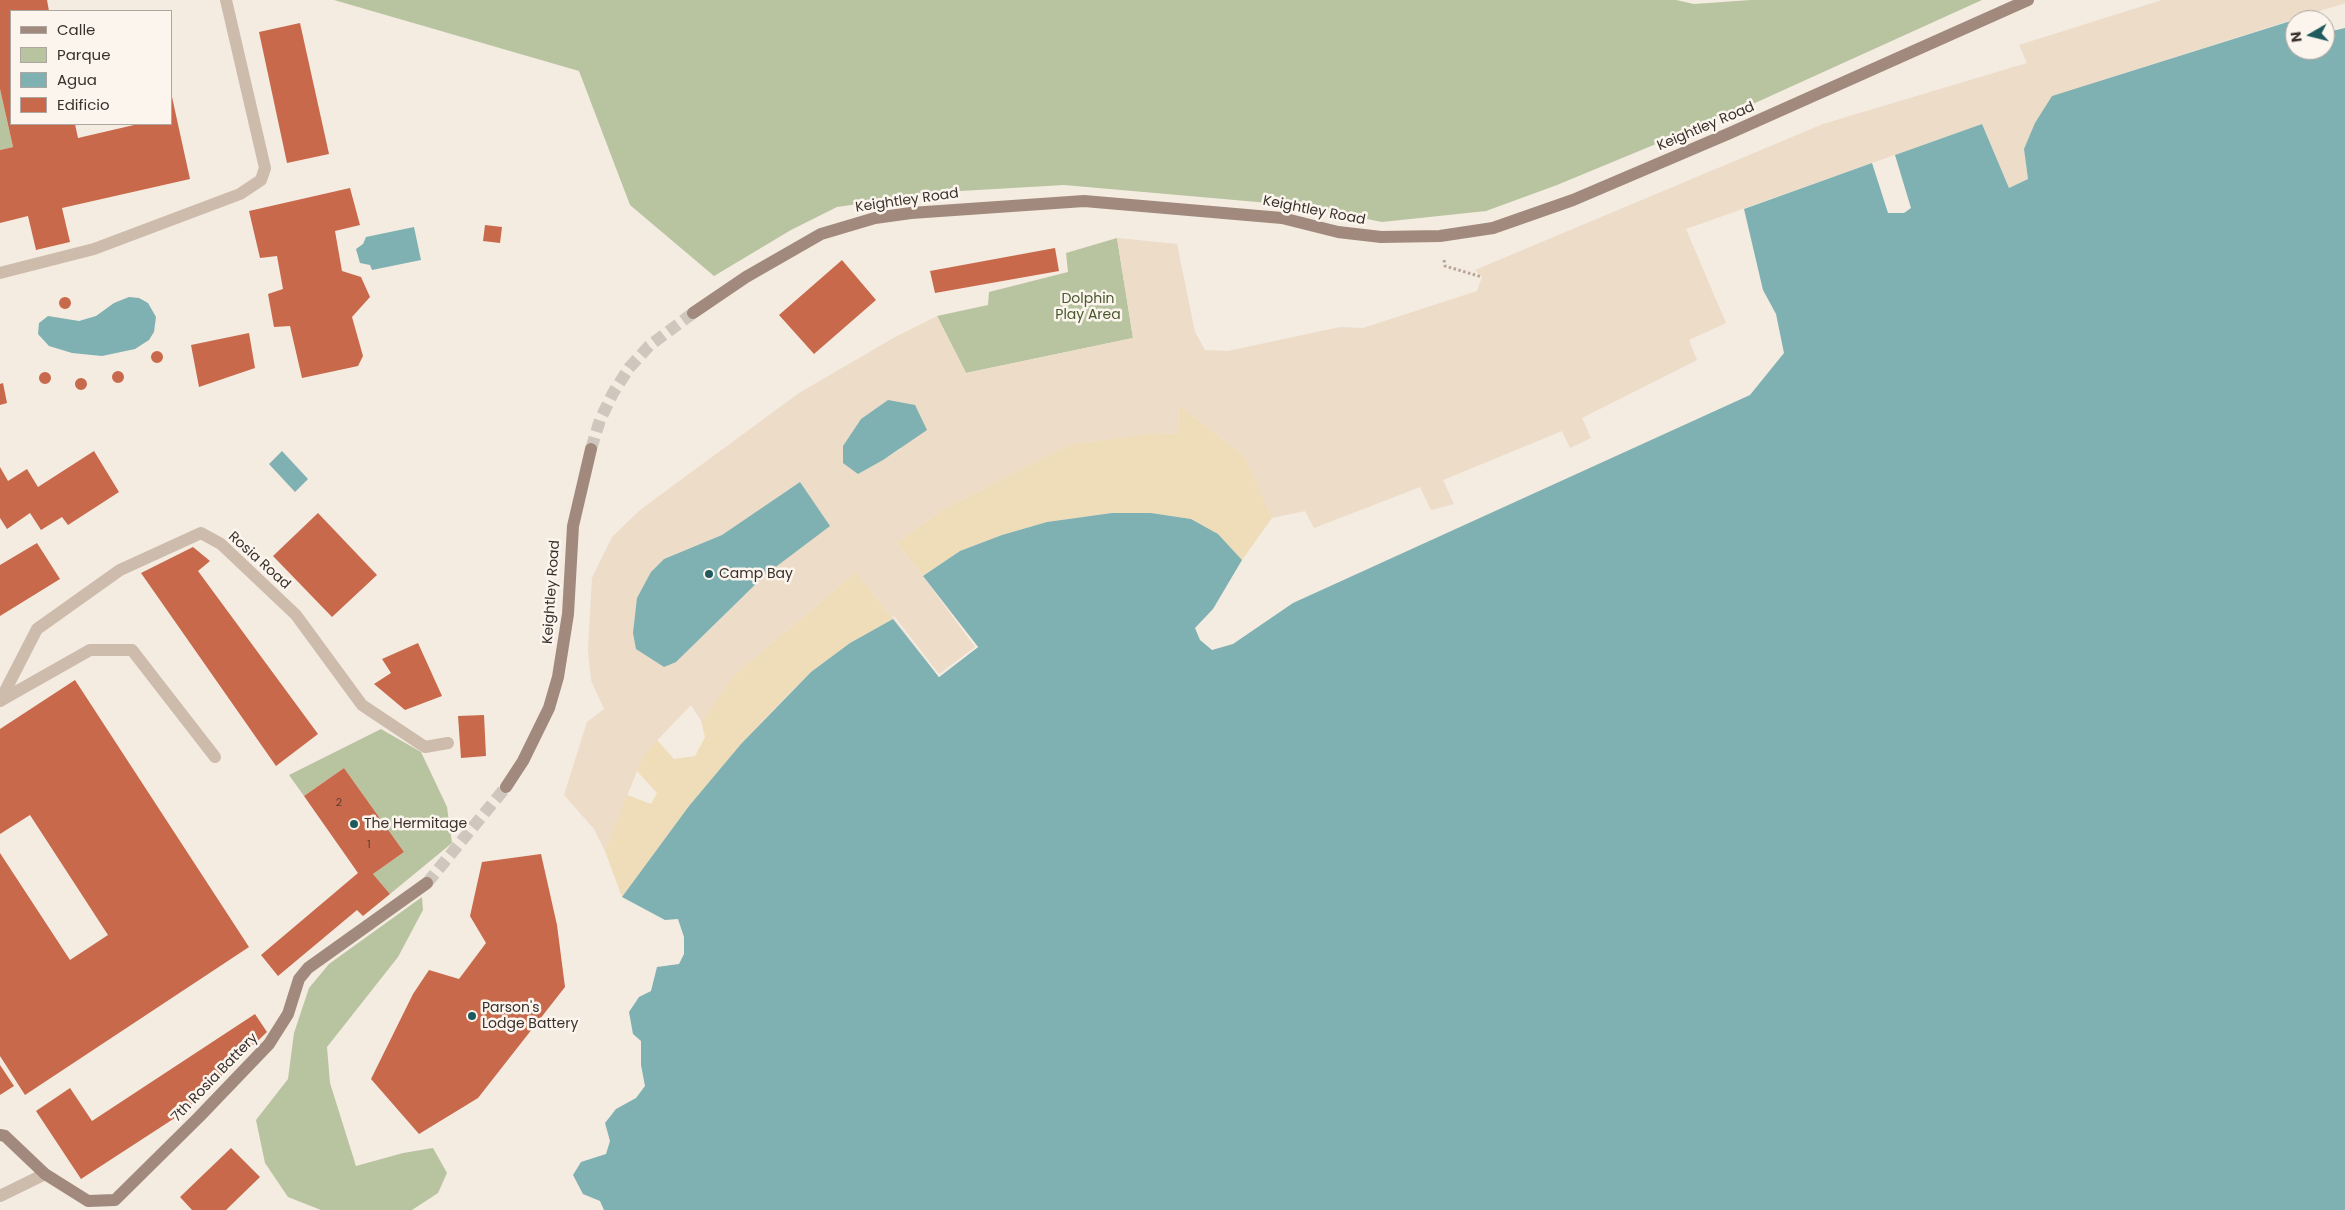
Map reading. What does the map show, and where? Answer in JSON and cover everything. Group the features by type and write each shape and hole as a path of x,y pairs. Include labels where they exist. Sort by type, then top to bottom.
{"main road":[{"name":"Keightley Road","path":"693,312 760,268 821,234 875,218 911,213 1058,202 1115,202 1282,218 1359,236 1410,238 1440,236 1500,226 1572,200 1730,133 2028,0"},
{"name":"Keightley Road","path":"506,787 523,762 549,708 558,677 568,614 572,526 591,450"},
{"name":"7th Rosia Battery","path":"0,1135 5,1136 45,1174 88,1201 115,1200 269,1044 288,1014 299,979 308,968 427,883"}],"street":[{"path":"0,273 94,249 240,194 261,180 266,168 226,0"},
{"name":"Rosia Road","path":"0,701 37,629 120,570 201,533 221,544 296,615 362,705 426,747 448,743"},
{"path":"0,701 90,650 132,650 215,757"},
{"path":"0,1196 45,1174"}],"path":[{"path":"1440,236 1445,266 1482,277"}],"green space":[{"path":"334,0 1676,0 1694,4 1751,0 1982,0 1755,103 1557,185 1486,211 1382,222 1303,206 1064,185 943,192 837,207 791,230 714,276 630,205 579,71"},
{"path":"0,89 13,147 0,150"},
{"name":"Dolphin Play Area","path":"1117,238 1133,338 966,373 937,316 988,305 989,292 1068,272 1066,253"},
{"path":"381,729 421,752 447,807 452,843 390,894 373,874 404,852 344,768 304,796 289,775"},
{"path":"422,897 423,910 398,957 327,1047 330,1083 356,1166 403,1153 433,1148 447,1173 438,1193 412,1210 321,1210 288,1197 265,1163 256,1120 288,1079 294,1033 309,988 329,964"}],"sand":[{"path":"1179,405 1245,457 1272,518 1242,560 1218,534 1191,519 1151,513 1112,513 1047,522 1002,535 960,551 923,576 897,543 943,509 1072,444 1156,433 1178,434"},
{"name":"Camp Bay","path":"856,572 893,619 850,643 811,672 782,701 741,744 689,806 622,897 605,851 627,795 651,804 657,793 637,771 644,754 657,740 674,759 695,756 705,737 701,720 733,676"}],"shaded area":[{"name":"Camp Bay","path":"2162,0 2345,0 2345,3 2323,10 2285,10 2285,22 2052,96 2024,149 2028,179 2009,188 1982,124 1686,229 1726,323 1689,340 1697,360 1582,418 1591,438 1570,448 1562,431 1443,480 1454,504 1431,510 1420,487 1314,528 1305,511 1272,518 1245,457 1179,405 1178,434 1156,433 1072,444 943,509 897,543 978,647 939,677 856,572 733,676 702,722 691,705 644,754 605,851 594,829 564,795 587,722 604,709 591,680 588,650 592,578 612,537 640,510 799,393 897,336 937,316 966,373 1133,338 1117,238 1177,244 1195,332 1205,350 1228,351 1340,327 1363,328 1477,291 1482,277 1475,270 1823,124 2027,63 2019,45","holes":["888,400 901,449 858,474 843,446 861,419","800,482 791,554 765,575 676,662 664,559 722,535"]}],"water":[{"path":"2285,23 2285,60 2335,60 2335,30 2345,28 2345,1210 604,1210 600,1201 583,1194 573,1175 581,1162 606,1154 610,1141 605,1123 616,1109 636,1098 645,1086 641,1065 641,1041 633,1034 629,1012 639,997 651,991 657,967 679,964 684,954 684,937 678,919 665,920 622,897 689,806 741,744 811,672 850,643 893,619 939,677 978,647 923,576 960,551 1002,535 1047,522 1112,513 1151,513 1191,519 1218,534 1242,560 1213,609 1195,628 1200,640 1212,650 1233,644 1293,603 1750,395 1784,353 1776,314 1763,290 1744,209 1872,163 1888,213 1904,213 1911,208 1895,155 1982,124 2009,188 2028,179 2024,149 2035,123 2052,96"},
{"path":"414,227 421,260 372,270 370,265 360,263 356,249 363,244 366,237"},
{"path":"129,297 139,298 148,303 156,317 154,332 149,340 135,349 102,356 72,353 49,346 38,334 39,323 48,316 79,321 96,316 114,303"},
{"path":"888,400 915,405 927,430 883,460 858,474 843,463 843,446 861,419"},
{"path":"282,451 308,479 295,492 269,464"},
{"name":"Camp Bay","path":"800,482 830,526 765,575 676,662 664,667 636,649 633,633 637,598 651,572 664,559 722,535"}],"pier":[{"path":"921,574 978,647 939,677 892,616 895,617 939,674 975,647"}],"building":[{"path":"0,0 47,0 49,10 10,10 10,125 75,125 78,138 134,125 172,125 172,97 190,179 62,208 70,242 36,250 28,216 0,223 0,150 13,147 0,89"},
{"path":"300,23 329,154 287,163 259,32"},
{"path":"350,188 360,225 335,231 342,271 361,277 370,297 352,317 363,356 358,366 302,378 290,326 274,327 268,294 283,289 277,256 260,258 249,211"},
{"path":"485,225 502,227 500,243 483,241"},
{"path":"1055,248 1059,271 935,293 930,271"},
{"path":"842,260 876,300 814,354 779,315"},
{"path":"63,297 67,297 71,303 67,309 63,309 59,305 59,301"},
{"path":"249,333 255,368 199,387 191,345"},
{"path":"155,351 159,351 163,357 159,363 155,363 151,359 151,355"},
{"path":"116,371 120,371 124,377 120,383 116,383 112,379 112,375"},
{"path":"45,372 51,378 45,384 39,378"},
{"path":"79,378 83,378 87,384 83,390 79,390 75,386 75,382"},
{"path":"3,383 7,403 0,405 0,384"},
{"path":"94,451 119,492 68,525 62,517 41,530 30,513 7,529 0,518 0,467 8,481 27,469 38,487"},
{"path":"318,513 377,575 332,617 273,556"},
{"path":"37,543 60,579 0,616 0,565"},
{"path":"193,547 210,561 198,571 318,734 276,766 141,573"},
{"path":"418,643 442,696 405,710 374,684 391,673 382,659"},
{"path":"75,680 249,947 25,1095 0,1056 0,853 70,960 108,935 30,815 0,834 0,729"},
{"path":"484,715 486,756 461,758 458,716"},
{"path":"344,768 404,852 373,874 390,894 363,916 357,910 278,976 261,955 358,873 304,796"},
{"name":"Parson's Lodge Battery","path":"541,854 557,925 565,987 478,1098 419,1134 371,1079 413,994 429,970 459,979 486,943 470,916 482,862"},
{"path":"255,1014 267,1032 184,1112 81,1179 36,1111 70,1088 92,1121"},
{"path":"0,1065 14,1086 0,1095"},
{"path":"231,1148 260,1177 226,1210 192,1210 180,1197"}],"tunnel":[{"path":"591,449 600,420 613,393 629,368 649,346 693,313"},
{"path":"427,883 506,787"}],"place":[{"name":"Camp Bay","path":"709,574"},
{"name":"The Hermitage","path":"354,824"},
{"name":"Parson's Lodge Battery","path":"472,1016"}]}
